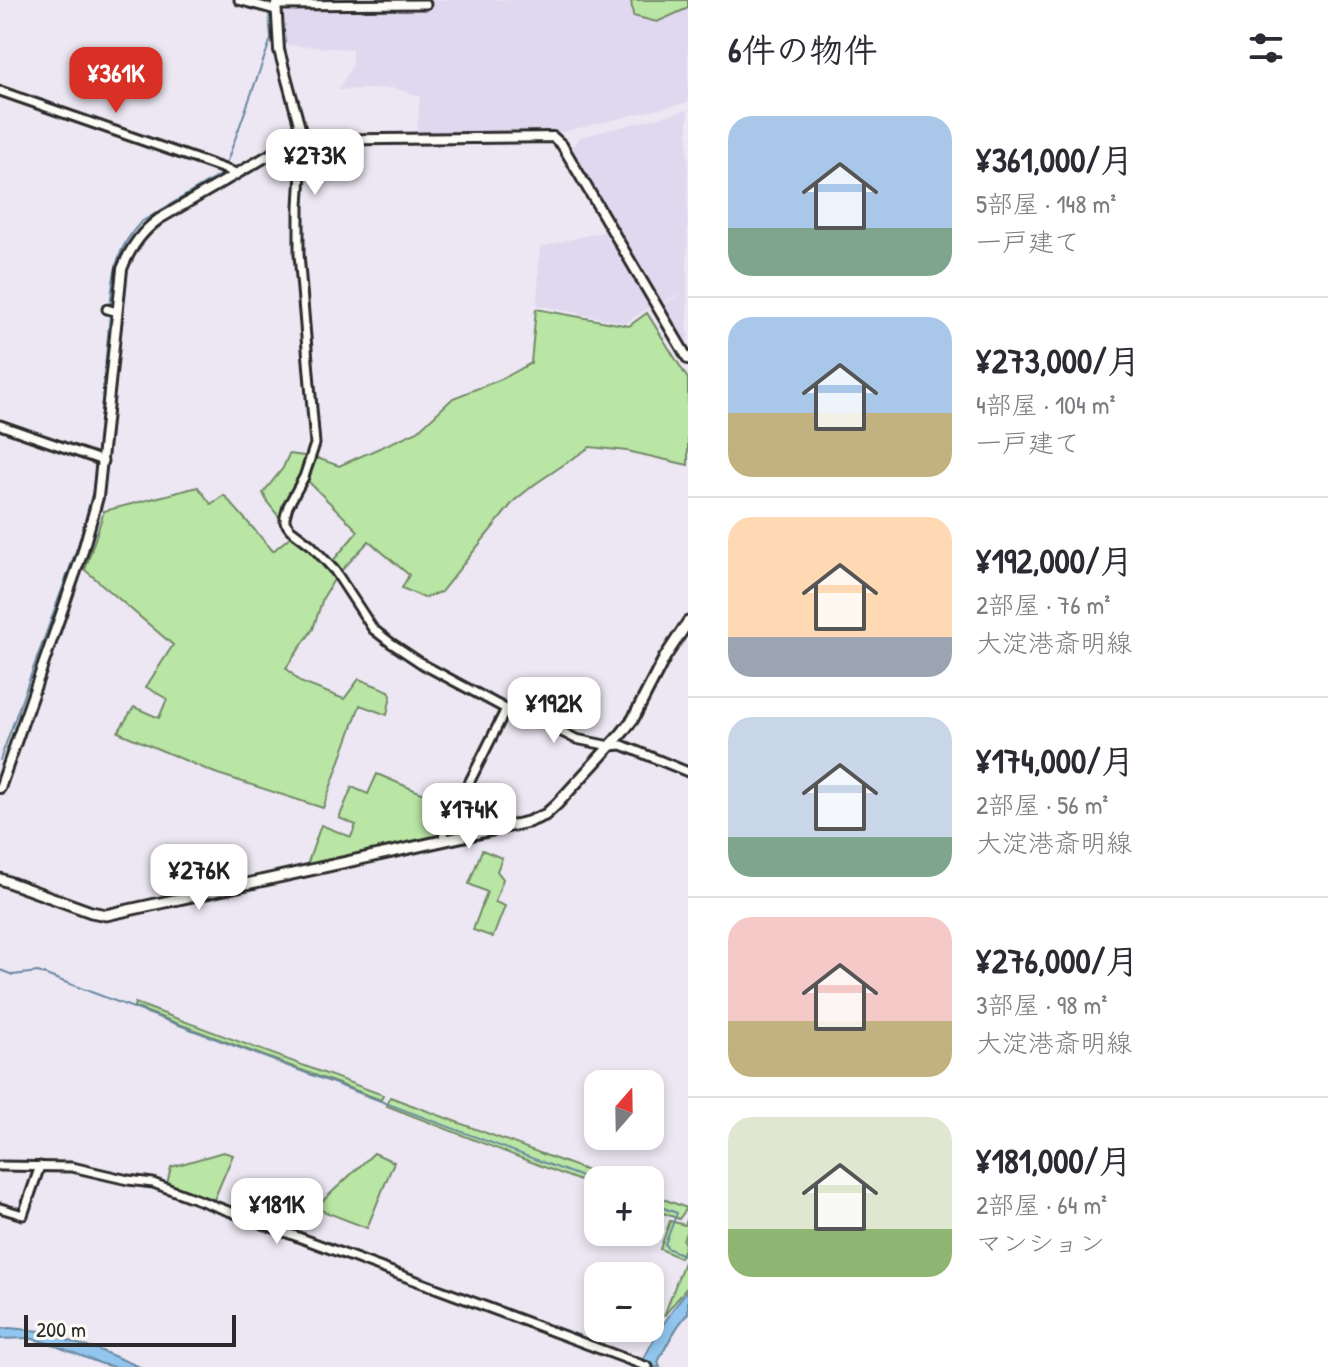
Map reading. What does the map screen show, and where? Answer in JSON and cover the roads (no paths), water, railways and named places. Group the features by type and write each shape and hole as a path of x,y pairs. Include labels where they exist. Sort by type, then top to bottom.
{"main road":[{"path":"0,879 106,915 528,822 545,815 566,795 633,719 665,657 688,622"}],"street":[{"path":"239,0 272,6 426,4"},
{"path":"272,6 281,62 303,139 299,254 315,444 304,477 288,506 285,522 335,571 373,629 424,665 506,709 576,739 610,746 622,745 688,772"},
{"path":"0,91 229,171"},
{"path":"0,788 82,554 98,497 112,311 122,269 142,233 229,171 291,141 303,139 548,136 556,139 688,359"},
{"path":"0,425 99,459"},
{"path":"442,841 506,709"},
{"path":"0,1208 23,1215 40,1166"},
{"path":"1,1169 72,1167 153,1183 644,1366"}],"water":[{"path":"688,1289 688,1313 658,1362 660,1367 640,1367 652,1342 664,1342 664,1323"},
{"path":"0,1329 41,1331 140,1367 102,1364 29,1338 0,1339"}],"waterway":[{"path":"225,167 271,39 268,0"},
{"path":"110,307 115,272 132,232 141,222 223,173"},
{"path":"97,455 110,314"},
{"path":"0,760 81,537 93,490 96,461"},
{"path":"0,970 13,975 38,972 584,1178"},
{"path":"664,1208 677,1213 665,1244 667,1248 688,1257"}]}
